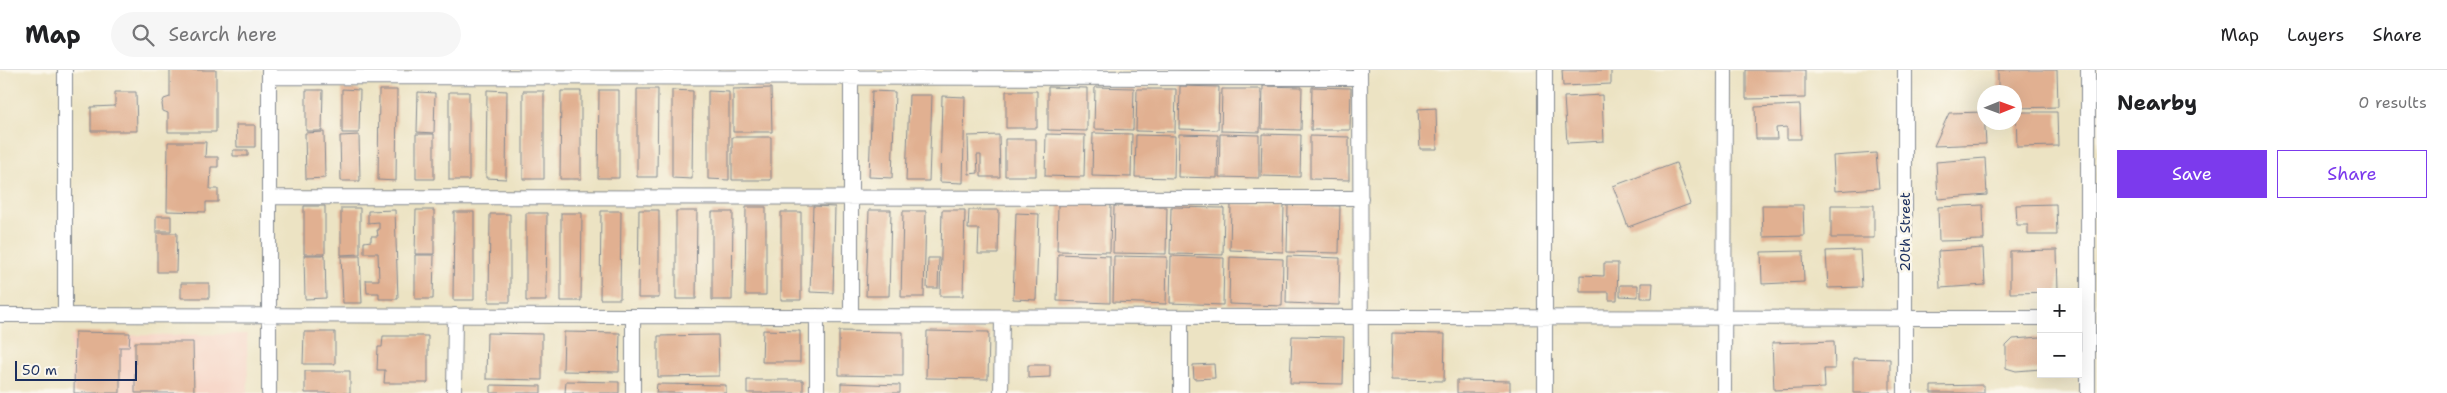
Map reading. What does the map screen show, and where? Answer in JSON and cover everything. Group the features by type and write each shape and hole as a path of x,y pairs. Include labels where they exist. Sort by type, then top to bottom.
{"street":[{"path":"64,315 65,70"},
{"path":"1545,70 1545,393"},
{"path":"1724,70 1724,393"},
{"name":"20th Street","path":"1905,70 1905,393"},
{"path":"2088,70 2088,393"},
{"path":"269,393 269,73 1360,74 1361,393"},
{"path":"851,74 851,316"},
{"path":"269,197 1361,198"},
{"path":"0,315 2037,318"},
{"path":"454,315 454,393"},
{"path":"633,316 633,393"},
{"path":"817,316 817,393"},
{"path":"1001,393 1002,317"},
{"path":"1181,317 1181,393"}],"shaded area":[{"path":"247,334 248,393 72,393 71,336"}],"building":[{"path":"170,70 216,70 216,132 168,132 168,113 163,111 162,104 164,99 170,97"},
{"path":"1562,70 1611,70 1611,84 1563,86"},
{"path":"1746,70 1805,70 1805,98 1746,99"},
{"path":"1998,70 2057,70 2058,107 2022,108 2022,85 1998,85"},
{"path":"1180,86 1219,87 1218,130 1179,129"},
{"path":"1263,86 1302,87 1301,130 1262,129"},
{"path":"1048,87 1087,88 1087,131 1048,130"},
{"path":"1095,87 1134,88 1133,130 1094,129"},
{"path":"1312,87 1351,88 1350,130 1311,130"},
{"path":"771,88 772,132 733,132 733,89"},
{"path":"342,89 360,90 359,133 342,133"},
{"path":"637,89 658,89 657,177 637,177"},
{"path":"1137,89 1176,89 1175,132 1136,131"},
{"path":"1222,89 1261,89 1260,132 1221,131"},
{"path":"306,90 323,90 322,131 306,131"},
{"path":"379,90 397,90 396,181 378,180"},
{"path":"487,90 507,91 506,179 486,178"},
{"path":"599,90 619,90 619,178 598,178"},
{"path":"672,90 693,91 692,179 672,178"},
{"path":"523,91 544,91 544,179 523,179"},
{"path":"561,91 581,91 581,179 560,179"},
{"path":"708,91 729,92 729,180 708,179"},
{"path":"872,91 895,92 892,178 869,177"},
{"path":"1006,91 1037,91 1037,128 1006,128"},
{"path":"115,92 136,92 137,131 91,131 91,107 115,106"},
{"path":"418,92 435,93 434,133 417,132"},
{"path":"449,92 469,92 469,180 449,180"},
{"path":"909,95 932,95 929,181 906,181"},
{"path":"1602,95 1604,141 1567,143 1564,97"},
{"path":"942,96 965,97 963,183 940,182"},
{"path":"1800,105 1801,139 1787,139 1787,127 1776,128 1777,139 1756,139 1755,107"},
{"path":"1436,108 1437,149 1420,149 1418,109"},
{"path":"1977,112 1977,130 1985,130 1986,144 1934,146 1949,113"},
{"path":"2022,112 2057,112 2058,146 2017,147 2017,130 2022,130"},
{"path":"236,125 255,125 255,147 237,147"},
{"path":"324,132 325,178 306,179 305,133"},
{"path":"1093,133 1132,134 1131,177 1092,176"},
{"path":"416,134 434,134 434,179 416,179"},
{"path":"1046,134 1085,135 1084,177 1045,176"},
{"path":"1179,134 1218,135 1217,178 1178,177"},
{"path":"1220,134 1259,135 1259,178 1219,177"},
{"path":"1262,134 1301,135 1300,177 1261,176"},
{"path":"359,135 360,181 341,181 340,136"},
{"path":"999,135 1000,177 981,177 981,155 977,155 978,173 969,174 968,136"},
{"path":"1136,135 1175,136 1174,178 1135,177"},
{"path":"1310,136 1349,137 1349,180 1310,179"},
{"path":"732,137 771,137 771,180 732,180"},
{"path":"1005,139 1036,139 1036,176 1005,176"},
{"path":"168,142 206,142 205,157 218,157 218,167 211,167 210,189 218,189 218,202 206,202 206,212 167,211"},
{"path":"233,150 248,150 248,156 233,156"},
{"path":"1876,153 1879,188 1835,191 1833,156"},
{"path":"1985,158 1987,195 1938,199 1936,162"},
{"path":"1676,163 1690,204 1628,227 1613,186"},
{"path":"1058,204 1111,205 1110,252 1057,251"},
{"path":"1231,204 1284,205 1283,252 1230,250"},
{"path":"2056,204 2057,235 2028,235 2028,225 2017,225 2016,205"},
{"path":"1288,205 1340,206 1339,253 1287,252"},
{"path":"1762,205 1803,205 1804,236 1763,237"},
{"path":"1831,205 1874,205 1874,238 1831,238"},
{"path":"1983,205 1984,240 1939,241 1938,207"},
{"path":"304,206 325,206 325,254 304,254"},
{"path":"813,206 835,207 833,293 810,292"},
{"path":"1114,206 1167,207 1166,254 1113,253"},
{"path":"746,207 766,207 766,295 745,295"},
{"path":"1171,207 1224,208 1223,255 1170,254"},
{"path":"341,208 360,208 360,254 341,255"},
{"path":"395,210 398,299 379,299 379,293 367,293 366,280 379,280 378,253 364,253 364,242 371,241 371,236 378,236 377,230 379,230 379,222 368,223 368,211"},
{"path":"416,210 434,210 434,254 415,254"},
{"path":"639,210 659,210 659,298 638,298"},
{"path":"869,210 891,210 889,296 866,296"},
{"path":"942,210 965,210 963,296 940,296"},
{"path":"969,210 999,210 998,254 978,254 979,229 968,229"},
{"path":"601,211 621,211 620,299 600,299"},
{"path":"676,211 697,211 696,299 676,299"},
{"path":"903,211 926,211 924,297 901,297"},
{"path":"454,212 474,212 474,300 453,300"},
{"path":"712,212 733,212 732,300 712,300"},
{"path":"781,212 801,212 801,300 781,300"},
{"path":"526,213 547,213 546,301 526,301"},
{"path":"561,213 582,213 581,301 561,301"},
{"path":"1016,213 1039,214 1036,300 1013,299"},
{"path":"490,214 510,214 510,302 489,302"},
{"path":"156,216 171,216 171,231 156,231"},
{"path":"157,233 177,233 176,272 157,272"},
{"path":"1983,248 1985,285 1940,288 1938,251"},
{"path":"1860,250 1862,287 1828,288 1826,251"},
{"path":"2057,250 2058,288 2037,288 2037,292 2010,293 2010,251"},
{"path":"1803,251 1804,282 1762,284 1761,252"},
{"path":"1058,254 1110,256 1110,303 1057,301"},
{"path":"304,255 325,255 326,298 305,299"},
{"path":"415,255 434,255 433,299 415,299"},
{"path":"341,256 360,256 362,303 343,303"},
{"path":"1114,256 1167,257 1166,304 1113,302"},
{"path":"1171,256 1224,258 1223,305 1170,303"},
{"path":"1287,256 1340,258 1339,305 1286,303"},
{"path":"1230,257 1283,259 1282,306 1229,304"},
{"path":"928,258 939,258 938,288 927,288"},
{"path":"1604,263 1618,263 1617,300 1609,300 1609,292 1580,292 1580,275 1604,276"},
{"path":"181,283 209,283 209,298 181,298"},
{"path":"1641,283 1653,283 1652,298 1641,298"},
{"path":"1620,285 1638,285 1638,297 1620,296"},
{"path":"763,330 800,331 800,362 762,362"},
{"path":"839,331 903,332 903,376 839,375"},
{"path":"927,331 989,332 988,379 926,378"},
{"path":"75,332 130,333 129,347 120,347 120,393 74,393"},
{"path":"304,332 335,332 335,364 303,364"},
{"path":"564,332 620,333 619,372 563,371"},
{"path":"487,333 542,334 542,380 486,379"},
{"path":"1392,333 1445,334 1444,381 1391,380"},
{"path":"718,335 719,376 658,377 658,336"},
{"path":"383,336 428,336 428,383 384,383 385,370 377,370 378,347 382,347"},
{"path":"1292,336 1344,337 1343,384 1290,383"},
{"path":"2037,337 2037,369 2016,371 2006,368 2006,346 2013,339"},
{"path":"1834,341 1835,369 1824,369 1825,388 1774,390 1772,343"},
{"path":"135,342 193,342 194,393 135,393"},
{"path":"1853,358 1890,359 1890,393 1853,393"},
{"path":"1214,364 1215,378 1194,379 1193,365"},
{"path":"1028,365 1050,365 1050,377 1028,378"},
{"path":"305,371 350,371 350,393 305,393"},
{"path":"747,380 803,380 803,393 747,393"},
{"path":"1457,380 1510,381 1510,393 1457,393"},
{"path":"566,381 619,382 619,393 565,393"},
{"path":"841,383 900,385 900,393 841,393"},
{"path":"657,384 726,385 726,393 656,393"},
{"path":"491,385 541,386 541,393 491,393"},
{"path":"1984,385 1984,393 1931,393 1931,386"}]}
